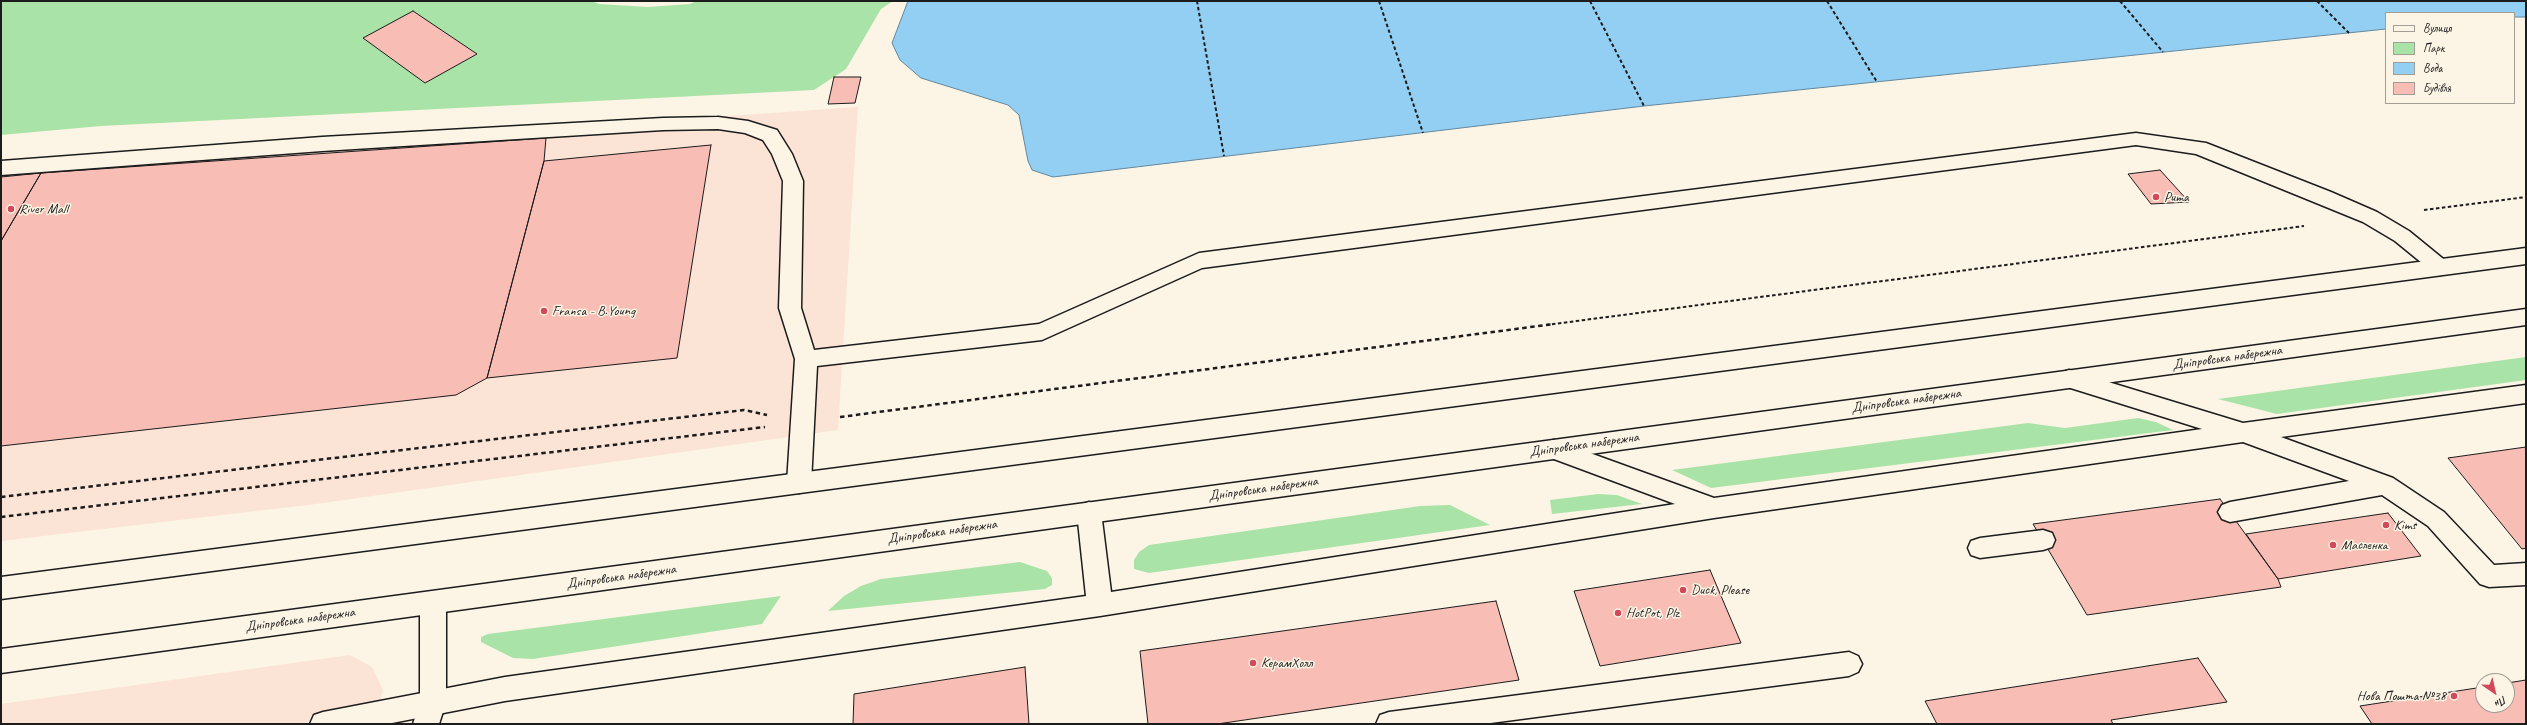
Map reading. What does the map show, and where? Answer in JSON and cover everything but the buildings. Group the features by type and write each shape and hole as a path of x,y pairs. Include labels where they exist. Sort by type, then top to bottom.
{"main road":[{"path":"1,168 314,144 663,124 718,123 748,126 770,135 782,154 792,181 790,308 806,359 799,483"},
{"path":"806,359 1042,332 1200,261 2136,139 2199,148 2370,217 2402,236 2440,267"},
{"path":"1,588 2526,256"},
{"name":"Дніпровська набережна","path":"1,661 2526,317"},
{"path":"2068,379 2247,434 2385,485 2436,519 2489,576 2526,574"},
{"path":"323,724 430,713 505,689 1100,605 1714,508 1992,467 2247,434 2526,394"},
{"path":"1554,449 1714,508"},
{"path":"2230,512 2385,485"},
{"path":"1089,512 1100,605"},
{"path":"1980,548 2043,540"},
{"path":"430,713 433,602"},
{"path":"1389,724 1849,664"}],"path":[{"path":"1198,1 1224,156"},
{"path":"1379,1 1423,133"},
{"path":"1590,1 1644,106"},
{"path":"1827,1 1877,82"},
{"path":"2120,1 2163,52"},
{"path":"2317,1 2349,33"},
{"path":"2370,217 2526,197"},
{"path":"1,517 802,422 2307,226"},
{"path":"1,497 744,410 802,422"}],"shaded area":[{"path":"858,107 838,430 316,504 1,541 1,166"},
{"path":"350,655 372,667 383,690 374,724 1,724 1,704"}],"green space":[{"path":"1,1 592,1 599,4 648,7 690,4 696,1 893,1 881,9 846,69 814,90 101,126 1,135"},
{"path":"2526,357 2526,380 2277,414 2218,399"},
{"path":"2138,418 2156,422 2173,430 1711,488 1672,470 2028,423 2065,428"},
{"path":"1598,494 1617,495 1642,504 1552,514 1550,500"},
{"path":"1450,505 1490,525 1149,573 1134,569 1134,560 1139,552 1149,545 1420,506"},
{"path":"1020,562 1047,571 1052,578 1052,585 1045,589 828,611 844,596 861,586 881,579"},
{"path":"781,596 762,624 533,659 513,658 481,642 481,637 488,634"}],"water":[{"path":"908,1 2526,1 2526,17 2515,17 2515,12 2385,12 2385,29 1644,106 1053,177 1032,170 1028,161 1019,115 1008,105 921,78 900,60 892,43"}],"place":[{"name":"Puma","path":"2156,197"},
{"name":"River Mall","path":"11,209"},
{"name":"Fransa - B.Young","path":"544,311"},
{"name":"Kims","path":"2386,525"},
{"name":"Масленка","path":"2333,545"},
{"name":"Duck, Please","path":"1683,590"},
{"name":"HotPot, Plz","path":"1618,613"},
{"name":"КерамХолл","path":"1253,663"},
{"name":"Нова Пошта №38","path":"2454,696"}]}
